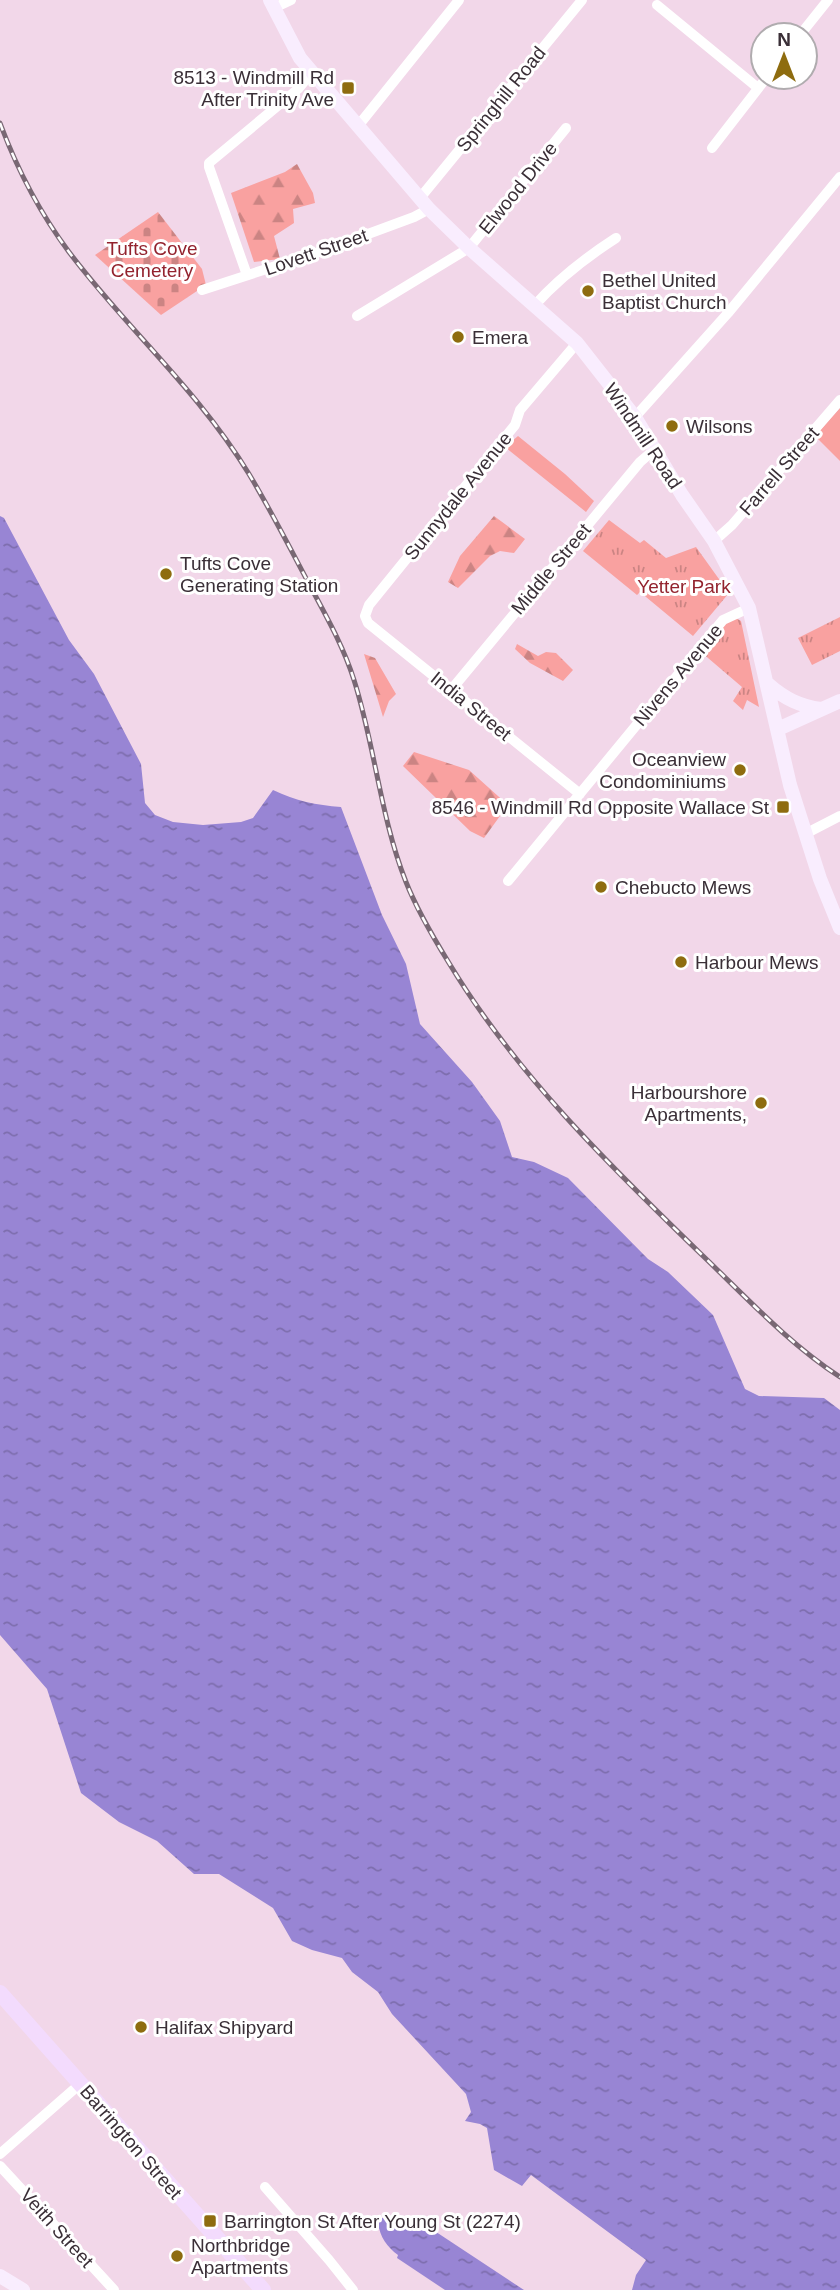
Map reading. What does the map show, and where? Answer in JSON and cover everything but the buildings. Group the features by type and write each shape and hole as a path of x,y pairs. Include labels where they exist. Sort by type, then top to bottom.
{"main road":[{"name":"Windmill Road","path":"272,4 300,58 425,204 469,248 577,343 635,416 654,450 714,541 749,608 790,785 804,834 840,928"},
{"path":"768,684 783,697 804,707 823,710"},
{"path":"778,729 840,701"},
{"name":"Barrington Street","path":"0,1993 263,2290"},
{"path":"0,2276 23,2290"}],"street":[{"path":"272,4 291,0"},
{"path":"358,126 459,0"},
{"name":"Springhill Road","path":"425,204 582,0"},
{"path":"811,21 828,0"},
{"path":"657,5 749,81"},
{"path":"247,275 209,163 298,89 312,72"},
{"path":"712,148 756,91"},
{"name":"Elwood Drive","path":"357,316 469,248 566,128"},
{"path":"635,416 728,313 840,177"},
{"name":"Lovett Street","path":"202,290 323,251 414,217 425,204"},
{"path":"534,306 550,288 586,258 616,239"},
{"name":"Sunnydale Avenue","path":"365,616 369,605 515,425 520,410 577,343"},
{"name":"Farrell Street","path":"714,541 732,525 840,400"},
{"name":"Middle Street","path":"451,690 640,462 654,450"},
{"name":"Nivens Avenue","path":"509,881 723,620 749,608"},
{"name":"India Street","path":"365,616 368,623 580,794"},
{"path":"804,834 840,816"},
{"path":"0,2154 80,2084"},
{"name":"Veith Street","path":"0,2166 114,2290"},
{"path":"265,2187 353,2290"}],"green space":[{"path":"297,164 313,193 315,203 293,209 294,223 274,236 280,259 254,262 231,193 285,172"},
{"name":"Tufts Cove Cemetery","path":"158,212 202,269 206,285 161,315 95,255"},
{"path":"840,408 840,461 815,436"},
{"path":"518,436 594,501 586,512 505,447"},
{"path":"494,516 525,539 514,553 500,551 490,556 458,588 448,582 460,556"},
{"name":"Yetter Park","path":"609,520 640,543 644,540 666,558 696,547 729,593 693,636 640,592 637,595 583,551"},
{"path":"840,617 840,651 812,665 798,638"},
{"path":"736,618 741,621 759,707 747,700 743,710 733,701 742,687 701,652 724,624"},
{"path":"517,644 538,656 546,652 556,653 573,670 563,681 530,663 515,649"},
{"path":"364,654 375,658 396,694 389,701 383,717"},
{"path":"414,752 469,770 508,805 484,838 470,831 403,766"}],"water":[{"path":"0,516 4,518 69,640 94,674 141,764 145,803 155,815 173,822 203,825 241,822 253,818 273,790 306,802 341,807 382,915 406,964 420,1024 472,1082 500,1121 512,1157 534,1162 568,1178 648,1259 668,1272 713,1315 745,1389 759,1396 824,1398 840,1410 840,2290 632,2290 636,2275 646,2260 531,2175 522,2186 494,2170 487,2128 465,2121 471,2112 466,2094 392,2014 378,1992 352,1972 342,1958 292,1941 273,1908 219,1874 194,1874 157,1841 119,1822 81,1793 47,1689 0,1635"},
{"path":"393,2217 419,2225 421,2222 524,2290 445,2290 397,2258 398,2255 380,2233 378,2223 381,2218"}],"railway":[{"path":"0,123 30,190 58,237 91,280 208,415 249,474 279,528 350,667 390,832 406,882 431,933 475,1004 534,1080 599,1152 768,1319 840,1377"}],"place":[{"name":"8513 - Windmill Rd After Trinity Ave","path":"348,88"},
{"name":"Bethel United Baptist Church","path":"588,291"},
{"name":"Emera","path":"458,337"},
{"name":"Wilsons","path":"672,426"},
{"name":"Tufts Cove Generating Station","path":"166,574"},
{"name":"Oceanview Condominiums","path":"740,770"},
{"name":"8546 - Windmill Rd Opposite Wallace St","path":"783,807"},
{"name":"Chebucto Mews","path":"601,887"},
{"name":"Harbour Mews","path":"681,962"},
{"name":"Harbourshore Apartments,","path":"761,1103"},
{"name":"Halifax Shipyard","path":"141,2027"},
{"name":"Barrington St After Young St (2274)","path":"210,2221"},
{"name":"Northbridge Apartments","path":"177,2256"}]}
